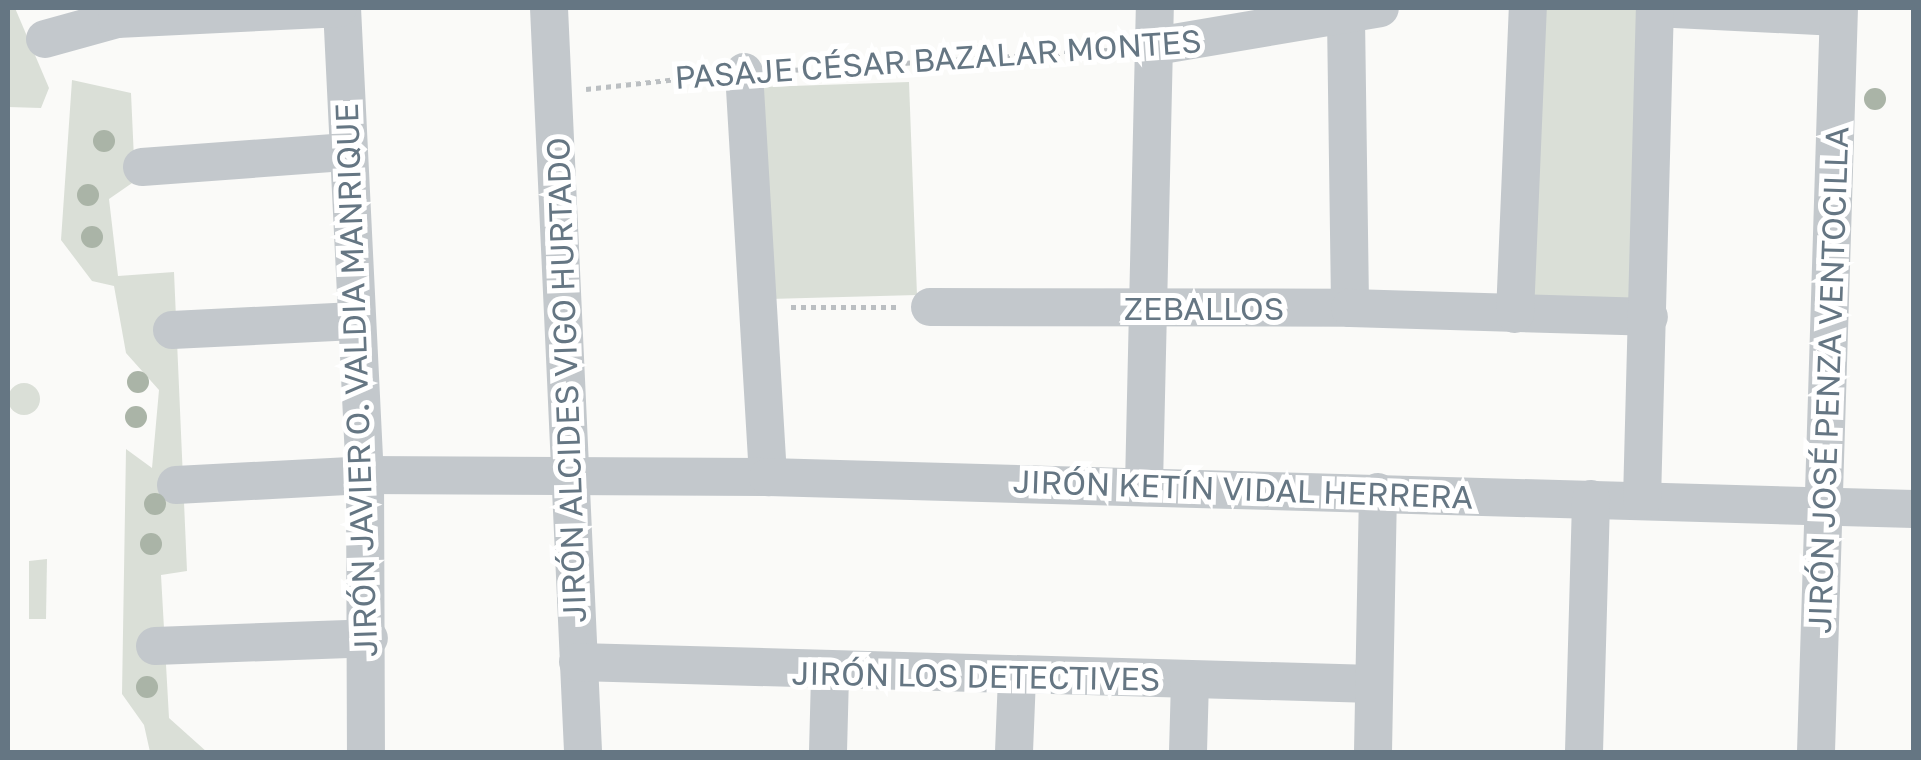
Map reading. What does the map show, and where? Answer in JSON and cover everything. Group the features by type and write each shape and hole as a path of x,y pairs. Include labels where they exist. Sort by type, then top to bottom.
{"street":[{"path":"45,39 116,20 340,8"},
{"name":"JIRÓN JAVIER O. VALDIA MANRIQUE","path":"340,8 365,475 369,638 366,752"},
{"name":"JIRÓN ALCIDES VIGO HURTADO","path":"549,8 583,752"},
{"path":"1144,485 1155,8"},
{"path":"1515,314 1528,8"},
{"path":"1642,500 1655,8 1839,12"},
{"name":"JIRÓN JOSÉ PENZA VENTOCILLA","path":"1816,752 1839,12"},
{"path":"1350,308 1363,13"},
{"name":"PASAJE CÉSAR BAZALAR MONTES","path":"1156,46 1363,13"},
{"path":"744,72 768,477"},
{"path":"142,167 347,152"},
{"name":"ZEBALLOS","path":"930,307 1350,308 1649,318"},
{"path":"172,330 355,321"},
{"name":"JIRÓN KETÍN VIDAL HERRERA","path":"176,485 365,475 768,477 1914,509"},
{"path":"1372,752 1378,492"},
{"path":"1584,752 1592,499"},
{"path":"155,646 369,638"},
{"name":"JIRÓN LOS DETECTIVES","path":"578,662 830,673 1374,684"},
{"path":"828,752 830,673"},
{"path":"1014,752 1017,677"},
{"path":"1188,752 1190,681"}],"path":[{"name":"PASAJE CÉSAR BAZALAR MONTES","path":"554,92 744,72 1156,46"},
{"path":"758,308 930,307"}],"shaded area":[{"path":"8,8 15,8 49,88 41,108 8,107"},
{"path":"1534,8 1646,8 1640,308 1521,305"},
{"path":"72,80 131,93 135,181 109,199 118,276 174,272 187,571 161,575 169,718 207,752 150,752 144,725 122,694 126,449 152,468 159,390 126,353 114,286 92,281 61,240"},
{"path":"909,82 917,295 769,299 761,87"},
{"path":"24,383 36,387 40,399 36,411 24,415 12,411 8,399 12,387"},
{"path":"47,559 46,619 29,619 29,561"}]}
